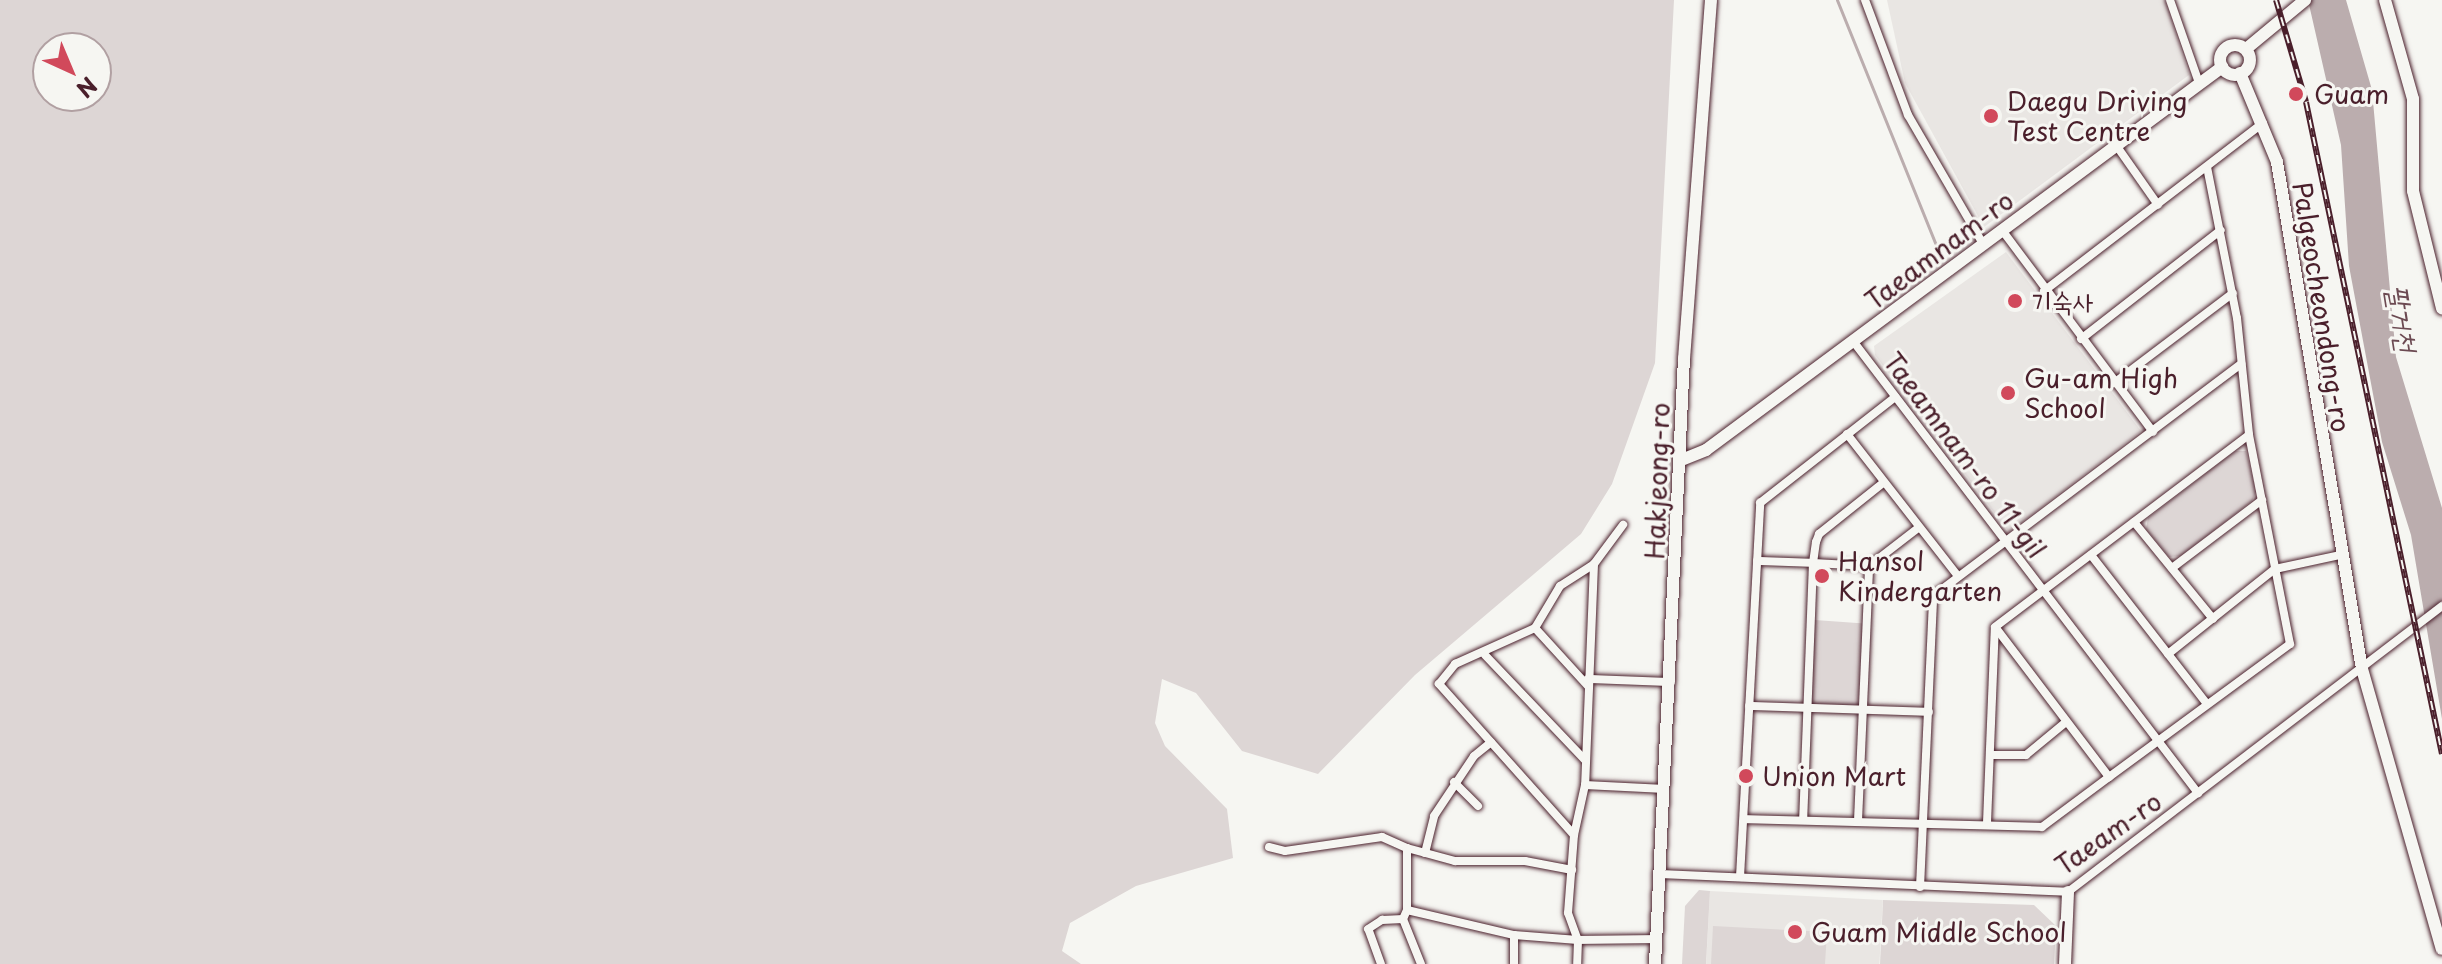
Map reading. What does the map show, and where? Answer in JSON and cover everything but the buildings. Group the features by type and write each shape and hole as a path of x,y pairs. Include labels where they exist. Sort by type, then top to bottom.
{"main road":[{"name":"Hakjeong-ro","path":"1655,964 1672,682 1679,461 1711,0"},
{"path":"2246,49 2305,0"},
{"path":"2385,0 2413,99 2413,191 2442,308"},
{"path":"2237,45 2246,49 2249,64 2240,73 2222,67 2224,50 2237,45"},
{"name":"Taeamnam-ro","path":"1679,461 1706,450 2222,67"},
{"name":"Palgeocheondong-ro","path":"2240,73 2264,122 2277,162 2298,272 2340,555 2362,669 2442,949"},
{"path":"2065,964 2068,892"}],"street":[{"path":"1865,0 1908,115 1983,244"},
{"path":"2170,0 2199,83"},
{"path":"2044,291 2264,122"},
{"path":"2116,145 2158,205"},
{"path":"1744,819 1987,823 2042,827 2290,644 2249,435 2233,293 2207,167"},
{"path":"2002,230 2044,291 2153,432"},
{"path":"2081,339 2221,230"},
{"path":"2114,383 2233,293"},
{"name":"Taeamnam-ro 11-gil","path":"1853,341 2198,793"},
{"path":"1920,887 1933,596 2241,364"},
{"path":"1740,877 1760,503 1895,397"},
{"path":"1847,434 1958,576"},
{"name":"Taeamnam-ro 11-gil","path":"1995,627 2249,435"},
{"path":"1803,820 1813,563 1819,534 1883,483"},
{"path":"2172,568 2262,500"},
{"path":"2134,522 2213,619"},
{"path":"1574,835 1439,684 1455,664 1485,655 1535,628 1560,586 1594,564 1623,525"},
{"path":"1757,561 1869,566 1918,528"},
{"path":"2091,555 2207,704"},
{"path":"2168,654 2275,569 2340,555"},
{"path":"1577,964 1578,940 1568,913 1574,835 1585,785 1594,564"},
{"path":"1858,821 1869,566"},
{"name":"Taeam-ro","path":"1660,874 2068,892 2442,606"},
{"path":"1995,627 2109,777"},
{"path":"1987,823 1995,627"},
{"path":"1535,628 1588,683 1672,682"},
{"path":"1485,655 1585,760"},
{"path":"1749,706 1929,712"},
{"path":"1990,755 2026,755 2066,722"},
{"path":"1425,853 1434,816 1454,782 1491,742"},
{"path":"1454,782 1478,806"},
{"path":"1585,785 1666,789"},
{"path":"1269,847 1285,851 1382,837 1407,848 1455,861 1525,861 1572,870"},
{"path":"1407,848 1405,915 1421,964"},
{"path":"1381,964 1368,929 1382,920 1405,915 1514,935 1578,940 1656,939"},
{"path":"1514,935 1514,964"}],"shaded area":[{"path":"0,0 1674,0 1655,363 1612,484 1581,534 1415,675 1318,774 1242,751 1196,693 1162,679 1155,723 1165,746 1227,809 1233,858 1136,886 1070,923 1062,951 1081,964 0,964"},
{"path":"1887,0 2165,0 2189,75 1984,227 1905,83"},
{"path":"2308,0 2346,0 2372,90 2396,357 2442,508 2442,719 2411,535 2382,442 2349,266 2341,145"},
{"name":"Gu-am High School","path":"2006,252 2141,431 2009,532 1875,355 1874,346"},
{"path":"2235,451 2246,451 2256,492 2252,501 2181,556 2169,557 2146,529 2148,518"},
{"path":"1815,620 1864,623 1858,708 1809,705"},
{"path":"1699,890 1710,891 1706,964 1682,964 1685,906"},
{"name":"Guam Middle School","path":"1710,891 1883,900 1879,964 1706,964"},
{"path":"1883,900 2034,905 2056,926 2054,964 1880,964"},
{"path":"1713,926 1827,932 1825,964 1711,964"}],"waterway":[{"path":"1837,0 1942,260"}],"railway":[{"path":"2276,0 2306,102 2442,754"}],"place":[{"name":"Guam","path":"2296,94"},
{"name":"Daegu Driving Test Centre","path":"1991,116"},
{"name":"기숙사","path":"2015,301"},
{"name":"Gu-am High School","path":"2008,393"},
{"name":"Hansol Kindergarten","path":"1822,576"},
{"name":"Union Mart","path":"1746,776"},
{"name":"Guam Middle School","path":"1795,932"}],"water label":[{"name":"팔거천","path":"2403,318"}]}
